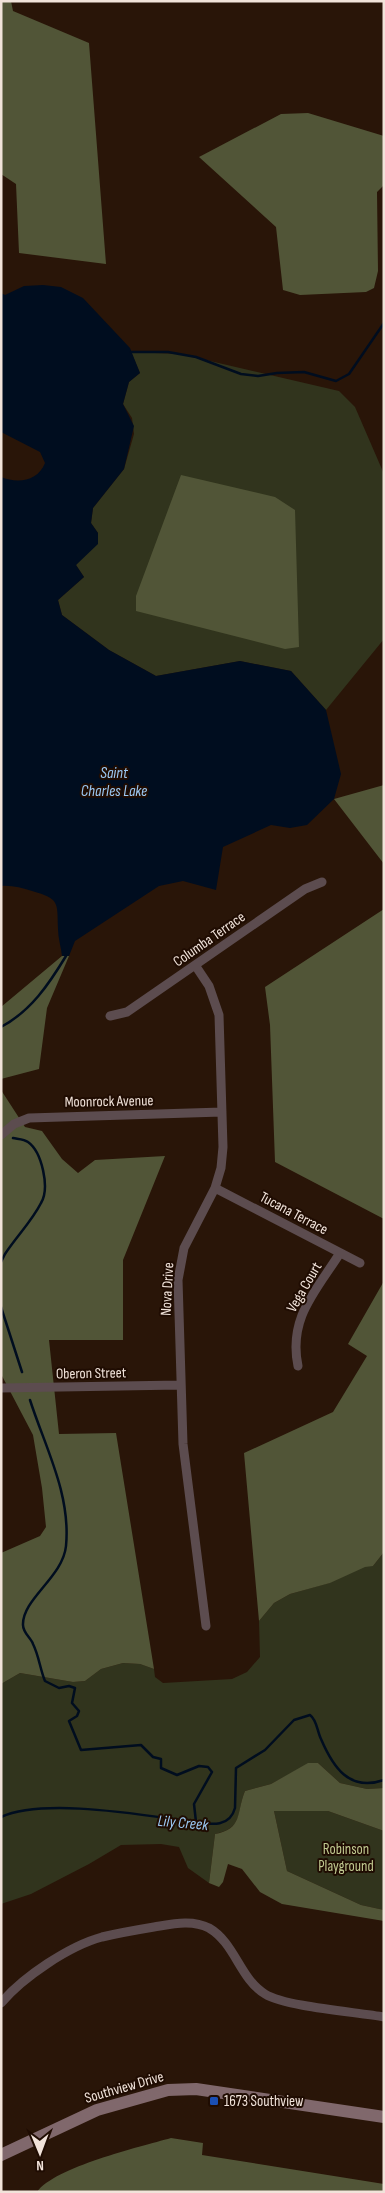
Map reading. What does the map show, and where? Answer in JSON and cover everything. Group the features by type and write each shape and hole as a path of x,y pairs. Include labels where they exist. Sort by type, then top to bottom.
{"street":[{"name":"Columba Terrace","path":"110,1016 127,1012 305,889 322,882"},
{"name":"Nova Drive","path":"196,966 218,1005 222,1112 222,1159 215,1188 188,1240 180,1264 178,1298 183,1444 206,1626"},
{"name":"Moonrock Avenue","path":"1,1135 14,1124 29,1118 222,1112"},
{"name":"Tucana Terrace","path":"215,1188 360,1263"},
{"name":"Vega Court","path":"298,1366 294,1348 296,1331 302,1315 340,1253"},
{"name":"Oberon Street","path":"1,1388 180,1385"},
{"path":"1,2003 24,1981 50,1963 92,1941 131,1931 188,1922 203,1926 216,1933 250,1979 266,1994 287,2001 384,2017"},
{"name":"Southview Drive","path":"1,2155 86,2114 157,2092 176,2089 196,2089 384,2117"}],"green space":[{"path":"1,1 11,1 13,11 89,43 106,264 19,253 16,184 1,174"},
{"path":"308,113 384,136 384,185 377,192 378,271 374,288 366,292 300,295 283,290 276,227 199,157 281,114"},
{"path":"131,352 180,354 339,391 355,407 384,474 384,639 326,710 291,671 240,661 156,676 109,650 62,615 58,600 84,577 76,565 98,533 91,523 93,508 124,469 134,434 132,418 123,404 129,382 140,373"},
{"path":"181,475 275,497 295,510 299,647 285,649 136,611 136,596"},
{"path":"384,785 384,864 334,799"},
{"path":"384,909 384,1219 275,1162 270,1025 265,987"},
{"path":"62,956 69,956 47,1008 39,1069 1,1079 1,1007"},
{"path":"1,1090 25,1127 42,1131 62,1159 78,1173 95,1160 165,1156 123,1260 123,1340 49,1340 59,1434 116,1433 154,1669 140,1664 123,1663 101,1669 85,1681 73,1682 20,1673 1,1684 1,1553 40,1536 46,1527 33,1435 1,1374"},
{"path":"384,1281 384,1552 373,1566 365,1567 330,1583 290,1594 274,1603 259,1621 244,1453 333,1412 367,1356 348,1344"},
{"path":"384,1552 384,1788 367,1789 340,1783 318,1763 308,1764 271,1784 245,1791 235,1824 231,1828 215,1834 209,1883 188,1868 179,1847 161,1844 121,1845 31,1894 1,1904 1,1684 20,1673 73,1682 85,1681 101,1669 123,1663 140,1664 154,1669 155,1677 163,1683 232,1679 247,1672 260,1657 259,1621 274,1603 290,1594 329,1583 365,1566 373,1566"},
{"path":"308,1763 318,1763 340,1783 367,1789 384,1788 384,1831 328,1811 274,1811 287,1871 361,1905 384,1910 384,1921 282,1904 260,1892 242,1869 228,1864 223,1882 219,1887 209,1883 215,1834 224,1832 234,1824 245,1791 271,1784"},
{"name":"Robinson Playground","path":"274,1811 328,1811 384,1831 384,1910 361,1905 287,1871"},
{"path":"171,2138 203,2143 202,2155 384,2184 384,2192 37,2192 61,2174 79,2166 119,2152"}],"water":[{"name":"Saint Charles Lake","path":"43,285 61,287 83,298 130,348 140,373 129,382 123,404 134,426 124,469 93,508 91,523 98,533 98,544 76,565 84,577 58,600 62,615 109,650 156,676 240,661 291,671 326,710 341,774 334,799 307,825 290,828 271,825 223,847 216,890 183,881 159,886 75,941 69,956 62,956 58,936 57,907 52,899 13,886 1,886 1,477 14,480 27,479 38,474 45,463 40,452 1,432 1,293 5,295 24,286"}],"waterway":[{"path":"131,352 168,352 196,357 241,374 258,376 304,372 336,381 349,374 384,323"},
{"path":"1,1027 12,1021 30,1005 46,987 66,956"},
{"path":"1,1262 37,1210 44,1196 45,1189 41,1162 33,1147 28,1142 13,1138"},
{"path":"1,1307 22,1372"},
{"path":"30,1400 56,1471 65,1508 67,1527 66,1546 63,1557 58,1568 35,1597 24,1615 24,1630 35,1649 45,1681 59,1688 69,1686 75,1688 72,1703 79,1711 77,1716 69,1721 81,1750 141,1745 153,1757 161,1759 161,1768 177,1775 199,1766 208,1767 212,1772 194,1804 196,1822"},
{"name":"Lily Creek","path":"1,1817 20,1811 43,1808 69,1808 208,1824 225,1822 233,1814 235,1808 236,1768 265,1750 294,1720 310,1715 331,1759 344,1774 352,1780 361,1783 384,1780"}],"place":[{"name":"1673 Southview","path":"214,2101"}]}
